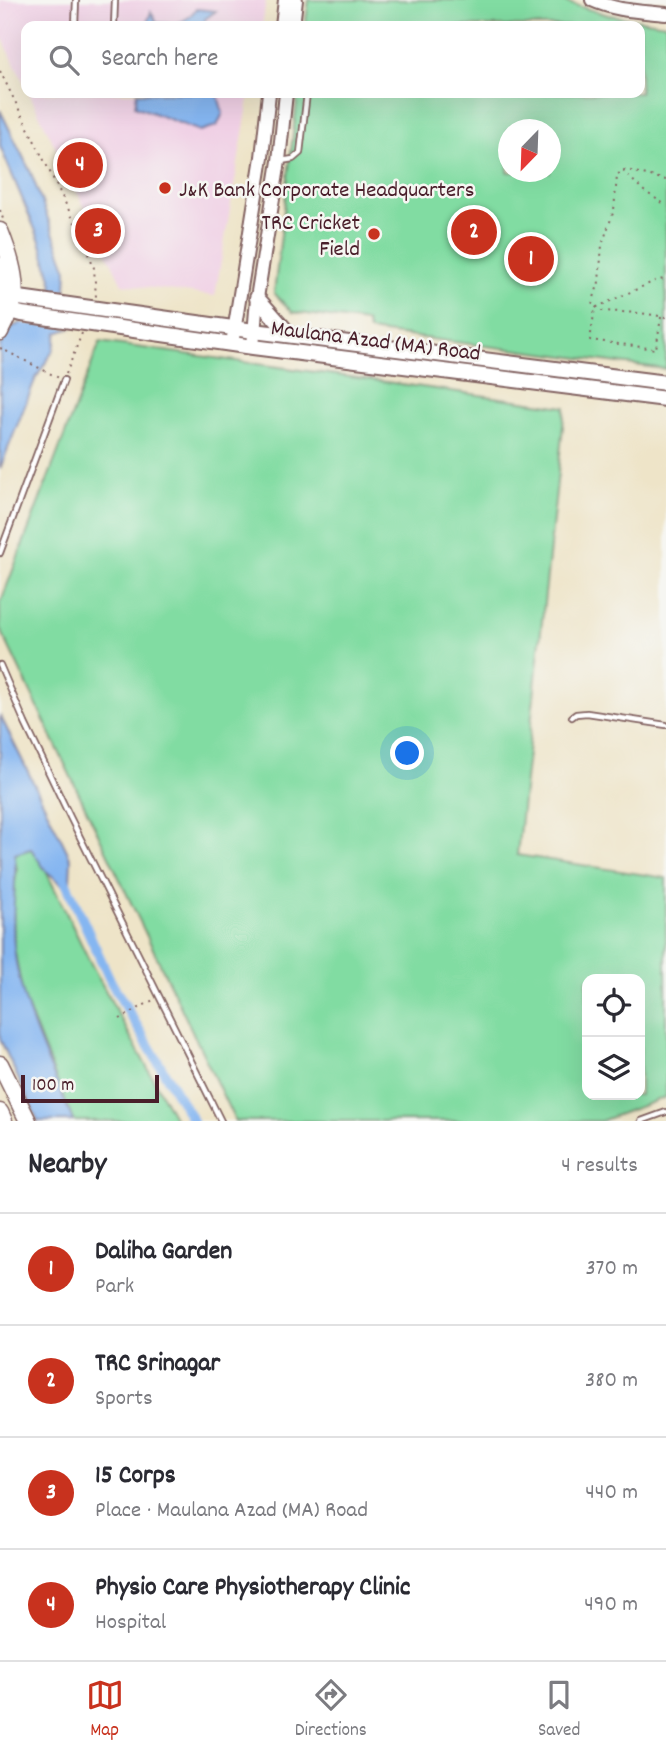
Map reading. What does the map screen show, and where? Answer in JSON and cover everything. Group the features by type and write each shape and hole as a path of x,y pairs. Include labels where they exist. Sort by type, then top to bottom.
{"highway":[{"path":"0,231 13,274 11,305 0,332"},
{"path":"0,266 11,305"},
{"path":"0,1064 28,1121"},
{"path":"0,1112 5,1121"}],"main road":[{"path":"277,21 279,0"},
{"path":"283,21 285,0"},
{"path":"294,21 296,0"},
{"path":"592,0 627,11 628,3 666,13"},
{"path":"234,335 262,157 268,98"},
{"path":"262,157 272,137 276,98"},
{"path":"253,347 257,298 279,160 285,98"},
{"path":"272,137 279,160"},
{"path":"257,298 290,335"},
{"name":"Maulana Azad (MA) Road","path":"11,305 234,335 254,331 666,383"},
{"name":"Maulana Azad (MA) Road","path":"234,335 253,347 666,399"}],"lane":[{"path":"75,21 76,0"},
{"path":"114,21 115,0"},
{"path":"279,160 293,159 300,153 306,98"},
{"path":"0,553 64,380"},
{"path":"0,665 65,806 221,1121"},
{"path":"572,717 587,713 666,725"},
{"path":"641,1121 666,1112"}],"path":[{"path":"0,71 86,245 94,268 97,286 64,380"},
{"path":"622,170 666,180"},
{"path":"622,170 644,191 666,205"},
{"path":"622,170 617,176 614,210 602,244 601,272 593,299 595,308 590,340 656,349 661,316"},
{"path":"595,308 657,280 666,279"},
{"path":"595,308 601,311 666,317"},
{"path":"0,348 53,375"},
{"path":"120,1019 160,996"}],"shaded area":[{"path":"0,0 266,0 263,21 21,21 21,77 0,33"},
{"path":"31,98 249,98 215,296 122,284"}],"green space":[{"path":"309,0 558,0 608,15 666,24 666,369 369,331 366,322 292,312 274,293 297,98 645,98 645,21 306,21"},
{"path":"100,342 565,407 517,855 666,878 666,1097 601,1121 235,1121 0,628 0,604"},
{"path":"31,848 46,871 90,962 176,1121 73,1121 23,996 14,948 13,895 17,870 14,855"}],"water":[{"path":"196,9 216,11 205,21 184,21"},
{"path":"151,12 156,21 148,21"},
{"path":"136,98 218,98 223,113 217,126 200,131 135,106"},
{"path":"0,110 31,173 67,270 66,289 74,327 57,333 54,349 35,380 0,469 0,346 12,327 23,322 37,322 53,285 40,241 0,146"},
{"path":"0,715 71,859 70,881 63,885 46,871 31,849 15,854 13,923 22,990 37,1035 73,1121 38,1121 0,1039"}],"pier":[{"path":"47,289 70,292 77,329 21,323 21,319 35,319"}],"waterway":[{"path":"61,872 111,982 193,1121"}],"place":[{"name":"Physio Care Physiotherapy Clinic","path":"80,165"},
{"name":"J&K Bank Corporate Headquarters","path":"165,188"},
{"name":"15 Corps","path":"98,231"},
{"name":"TRC Srinagar","path":"474,232"},
{"name":"TRC Cricket Field","path":"374,234"},
{"name":"Daliha Garden","path":"531,259"}]}
